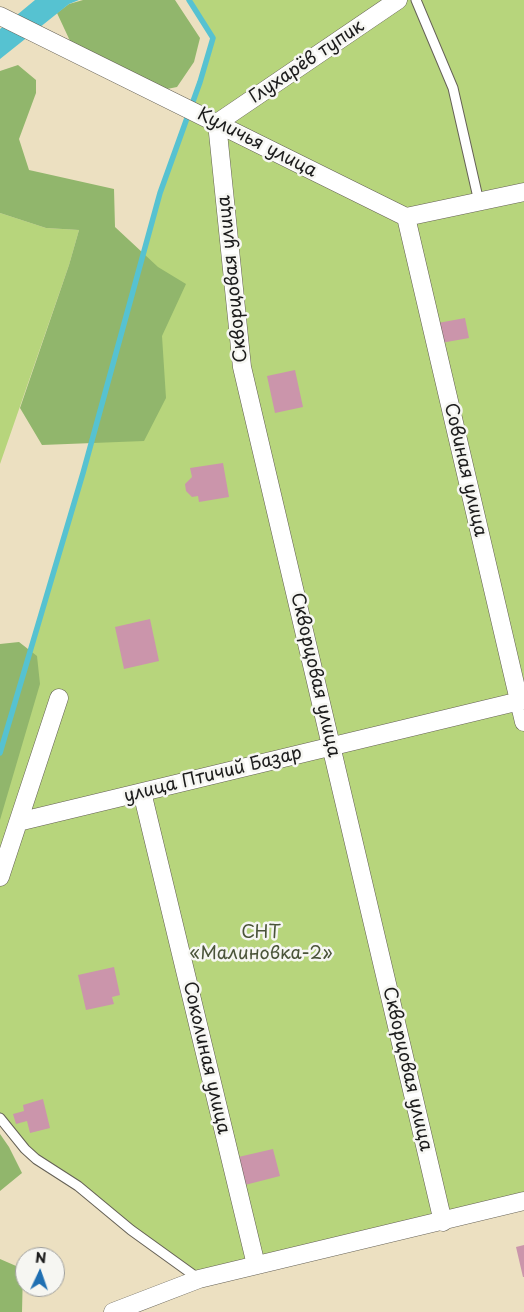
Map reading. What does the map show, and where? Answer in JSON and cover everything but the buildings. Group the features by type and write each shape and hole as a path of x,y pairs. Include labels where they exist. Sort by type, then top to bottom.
{"street":[{"name":"Глухарёв тупик","path":"217,123 398,0"},
{"name":"Куличья улица","path":"0,16 406,217"},
{"name":"Скворцовая улица","path":"217,123 242,367 443,1222"},
{"path":"406,217 524,192"},
{"name":"Совиная улица","path":"406,217 522,700 524,722"},
{"path":"0,877 59,698"},
{"name":"улица Птичий Базар","path":"18,822 522,700"},
{"name":"Соколиная улица","path":"142,792 256,1266"},
{"path":"113,1312 199,1279 443,1222 524,1201"}],"lane":[{"path":"416,0 453,88 479,202"},
{"path":"0,1118 25,1149 36,1159 78,1186 131,1230 199,1279"}],"green space":[{"path":"83,0 175,0 200,38 194,62 177,87 167,89 71,43 57,13 69,4"},
{"name":"СНТ «Малиновка-2»","path":"189,0 524,0 524,1201 199,1279 36,1159 0,1118 0,753 83,473 160,193 200,82 213,38"},
{"path":"18,65 36,80 36,93 19,139 29,170 114,189 115,227 158,267 186,284 162,336 166,398 144,441 42,445 20,408 69,265 79,230 46,228 0,213 0,71"},
{"path":"0,213 46,228 79,230 69,265 0,464"},
{"path":"19,642 37,656 40,684 0,820 0,644"},
{"path":"0,1134 22,1173 0,1191"},
{"path":"0,1259 15,1266 15,1297 22,1297 22,1312 0,1312"}],"water":[{"path":"35,0 79,0 69,4 0,59 0,29"}],"waterway":[{"path":"0,753 83,473 160,193 200,82 213,38 189,0"}]}
